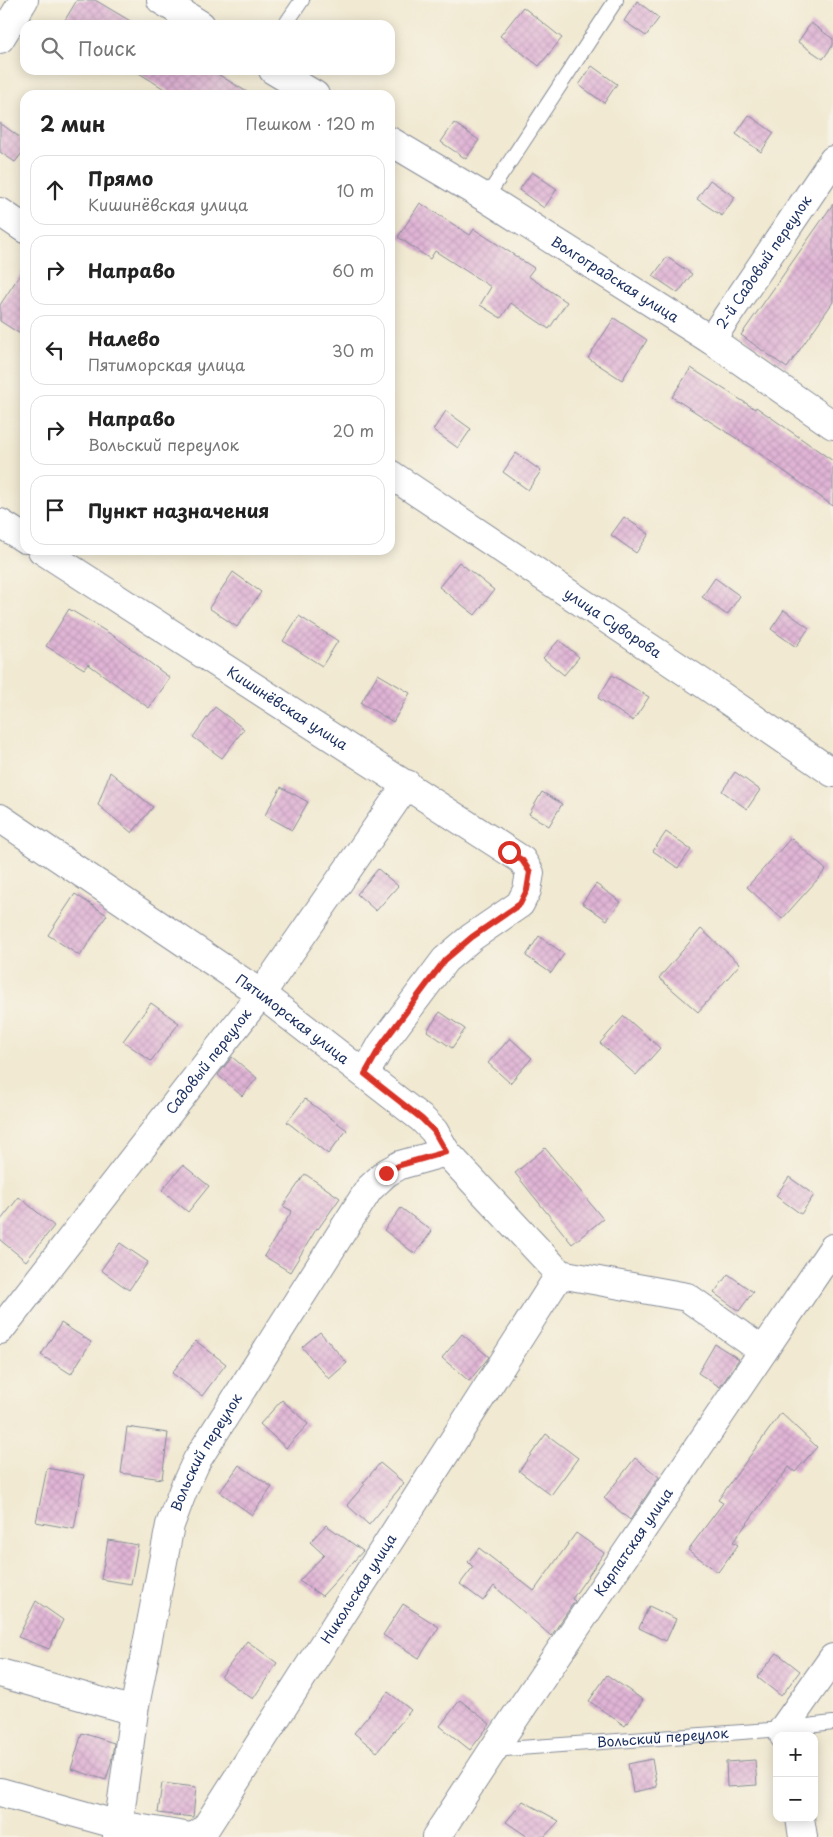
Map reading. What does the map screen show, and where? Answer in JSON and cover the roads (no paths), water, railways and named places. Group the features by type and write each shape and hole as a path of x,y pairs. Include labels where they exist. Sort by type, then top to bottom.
{"street":[{"path":"0,39 24,0"},
{"path":"161,0 193,20"},
{"path":"281,75 307,90"},
{"name":"Волгоградская улица","path":"395,143 711,340 833,426"},
{"name":"2-й Садовый переулок","path":"711,340 833,160"},
{"path":"0,212 20,226"},
{"name":"улица Суворова","path":"395,477 724,697 833,773"},
{"path":"0,523 20,536"},
{"name":"Кишинёвская улица","path":"50,555 407,784 522,860 530,872 527,890 520,904 472,937 445,960 382,1044 365,1074"},
{"name":"Садовый переулок","path":"0,1330 261,994 407,784"},
{"name":"Пятиморская улица","path":"0,818 261,994 422,1119 434,1131 446,1152 560,1274"},
{"name":"Вольский переулок","path":"118,1831 134,1710 170,1525 197,1460 369,1189 386,1173 400,1165 446,1152"},
{"name":"Карпатская улица","path":"436,1837 833,1248"},
{"path":"560,1274 687,1297 764,1351"},
{"name":"Никольская улица","path":"0,1792 118,1831 190,1837 205,1830 560,1274"},
{"path":"784,1732 833,1658"},
{"path":"0,1673 134,1710"},
{"path":"801,1822 803,1837"}],"lane":[{"path":"288,20 302,0"},
{"path":"486,198 616,0"},
{"name":"Вольский переулок","path":"784,1732 833,1723"},
{"name":"Вольский переулок","path":"493,1750 773,1733"}]}
